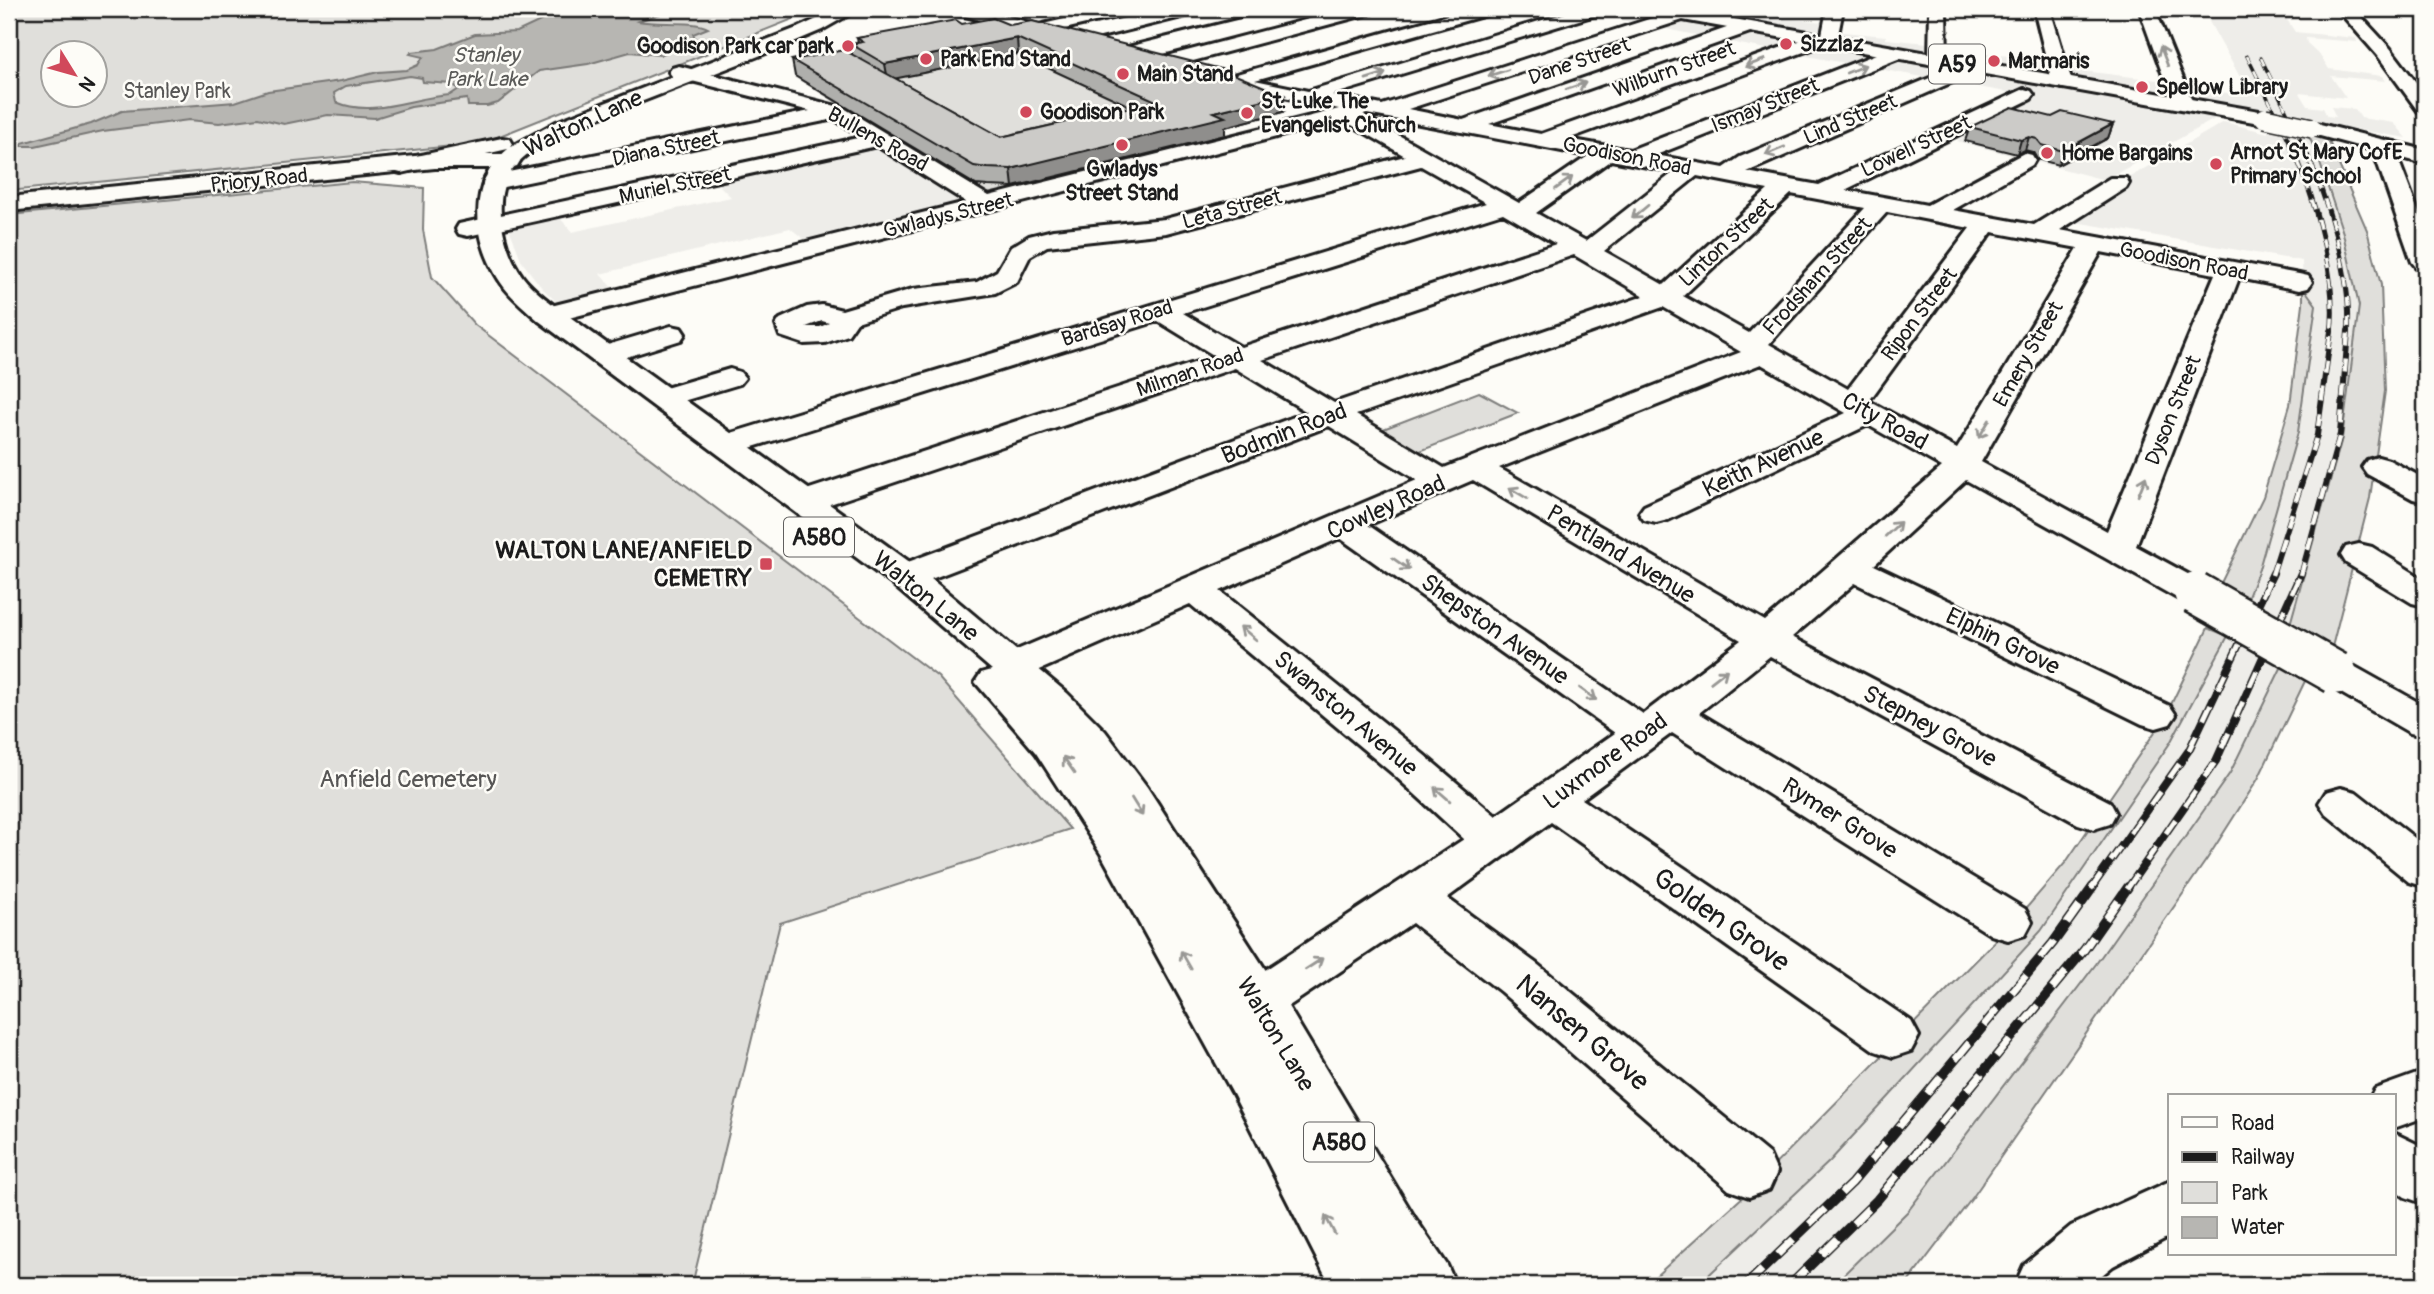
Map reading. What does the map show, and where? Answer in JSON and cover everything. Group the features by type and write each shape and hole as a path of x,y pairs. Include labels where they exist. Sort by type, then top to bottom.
{"main road":[{"name":"Walton Lane","path":"685,74 833,9"},
{"name":"Walton Lane","path":"851,9 796,35 538,127 489,167 488,200 473,256 506,306 634,403 783,508 982,670 1025,711 1064,758 1426,1285"},
{"name":"Goodison Road","path":"960,9 1233,81 1366,110 1465,125 2299,282"},
{"path":"1039,30 1127,9"},
{"path":"1099,46 1246,9"},
{"path":"1151,60 1366,9"},
{"path":"1233,81 1487,9"},
{"path":"1303,95 1597,9"},
{"name":"A59","path":"1649,9 1680,15 1726,16 1747,27 2265,118 2425,157"},
{"path":"1824,40 1835,9"},
{"path":"1938,9 1938,60"},
{"path":"2042,9 2063,82"},
{"path":"2147,9 2182,103"},
{"path":"2345,9 2384,52 2425,107"},
{"name":"Gwladys Street","path":"549,315 1366,110 1680,15"},
{"name":"Dane Street","path":"1465,125 1747,27"},
{"name":"Wilburn Street","path":"1544,141 1824,40"},
{"name":"Ismay Street","path":"1633,158 1896,53"},
{"name":"Lind Street","path":"1728,175 1748,162 1973,66"},
{"name":"Bullens Road","path":"685,74 838,112 986,205"},
{"name":"Lowell Street","path":"1821,193 2024,101"},
{"name":"City Road","path":"1366,110 1424,158 1581,249 1861,409 2196,593 2425,723"},
{"name":"Diana Street","path":"489,167 838,112"},
{"name":"A59","path":"2321,130 2383,139 2425,149"},
{"name":"Muriel Street","path":"479,227 881,139"},
{"path":"2387,147 2384,150 2425,262"},
{"name":"Bardsay Road","path":"729,444 1159,310 1513,209 1607,153"},
{"name":"Leta Street","path":"843,318 922,289 967,293 998,283 1008,276 1020,252 1038,241 1065,234 1166,226 1424,158"},
{"path":"1929,214 2024,160"},
{"path":"413,166 489,167"},
{"name":"Priory Road","path":"9,204 413,166 489,167"},
{"name":"Milman Road","path":"806,501 1234,358 1581,249 1609,237 1692,169"},
{"path":"2039,233 2118,183"},
{"name":"Linton Street","path":"1666,297 1786,186"},
{"name":"Frodsham Street","path":"1758,349 1881,205"},
{"name":"Ripon Street","path":"1861,409 1985,224"},
{"name":"Walton Lane","path":"479,227 508,274 525,294 549,315 729,444 905,576 1054,702 1097,750 1132,799 1235,1004 1361,1285"},
{"name":"Emery Street","path":"1963,465 2092,244"},
{"name":"Dyson Street","path":"2117,550 2229,270"},
{"name":"Bodmin Road","path":"905,576 1430,378 1666,297"},
{"path":"1159,310 1234,358 1444,482"},
{"path":"604,355 671,334"},
{"name":"Cowley Road","path":"1012,667 1196,590 1509,452 1758,349"},
{"path":"663,398 730,378"},
{"name":"Keith Avenue","path":"1656,513 1861,409"},
{"name":"Luxmore Road","path":"1235,1004 1268,995 1413,898 1658,724 1767,639 1963,465"},
{"path":"2378,467 2425,492"},
{"name":"Pentland Avenue","path":"1476,468 1767,639"},
{"name":"Shepston Avenue","path":"1345,525 1658,724"},
{"path":"2359,555 2425,595"},
{"name":"Elphin Grove","path":"1851,567 2156,715"},
{"name":"Swanston Avenue","path":"1196,590 1408,764 1493,839"},
{"name":"Stepney Grove","path":"1767,639 2094,813"},
{"name":"Rymer Grove","path":"1658,724 2008,922"},
{"name":"Golden Grove","path":"1552,800 1661,878 1893,1036"},
{"path":"2341,803 2425,870"},
{"name":"Nansen Grove","path":"1413,898 1519,978 1749,1172"},
{"path":"2396,1103 2425,1094"},
{"path":"2396,1159 2425,1179"},
{"path":"2045,1285 2092,1246 2168,1208"}],"shaded area":[{"path":"1567,9 1719,9 1783,16 1833,23 1832,31 1886,36 1886,39 1938,44 1938,47 2056,62 2058,68 2174,82 2177,88 2250,95 2202,9 2280,9 2295,32 2356,38 2357,42 2306,38 2307,43 2320,55 2329,69 2382,76 2386,81 2331,76 2346,98 2299,93 2307,106 2323,108 2327,116 2336,117 2331,107 2355,109 2361,118 2394,123 2407,138 2318,123 2220,116 2105,180 1957,141 2023,95 1750,46"},
{"path":"2224,122 2268,133 2267,124 2307,132 2343,233 2359,306 2342,438 2289,628 2244,607 2316,305 2303,287 2302,261 2058,219"},
{"path":"879,148 966,204 809,243 790,228 600,274 614,290 560,305 542,288 522,262 509,228 559,217 572,232 731,197 717,183"},
{"path":"2228,636 2282,666 2230,773 2096,964 1908,1211 1833,1285 1698,1285 1830,1160 2041,931 2170,743"}],"green space":[{"name":"Stanley Park","path":"9,9 818,9 482,143 9,191"},
{"name":"Goodison Park","path":"976,36 1231,137 989,196 803,81 845,73"},
{"path":"2307,132 2327,137 2367,230 2381,285 2385,391 2370,498 2331,651 2289,628 2342,438 2359,306 2343,233"},
{"name":"Anfield Cemetery","path":"352,182 424,188 423,230 432,277 475,325 938,677 1070,829 780,923 692,1285 9,1285 9,215"},
{"path":"2303,287 2316,305 2298,432 2259,569 2244,607 2216,593 2263,497 2290,405"},
{"path":"1479,392 1518,413 1415,453 1378,431"},
{"path":"2208,628 2228,636 2170,743 2041,931 1830,1161 1698,1285 1646,1285 1747,1193 2016,920 2066,862 2165,717"},
{"path":"2282,666 2305,681 2258,779 2207,859 1973,1197 1906,1285 1833,1285 1908,1211 2096,964 2230,773"}],"water":[{"name":"Stanley Park Lake","path":"618,9 676,9 638,21 694,24 708,28 693,34 696,40 677,41 675,42 681,43 669,48 659,48 671,50 660,55 630,52 588,64 539,71 498,103 487,106 468,106 467,99 411,107 375,118 328,115 284,124 258,118 219,123 189,120 103,131 35,146 21,146 22,143 91,124 122,111 235,102 268,91 341,81 378,72 407,70 418,65 423,57 410,54 412,52 437,49 475,34 517,32 551,16 601,16","holes":["410,76 422,78 423,82 452,84 459,89 450,95 378,107 364,108 336,102 334,93 346,86"]}],"building":[{"path":"993,18 1010,25 1032,21 1221,69 1284,95 1214,112 1225,117 1011,169 987,168 974,166 792,60 844,50 1001,137 1156,101 1017,38 885,64 851,44 863,42 857,38 956,20 962,24"},
{"path":"2012,107 2052,117 2062,112 2113,124 2063,151 2042,145 2037,139 2029,137 2021,140 1970,127"}],"railway":[{"path":"2247,56 2291,145"},
{"path":"2261,58 2303,145"},
{"path":"2290,144 2308,186 2322,237 2331,288 2331,333"},
{"path":"2302,144 2320,186 2336,236 2346,287 2348,331"},
{"path":"2272,575 2317,435 2331,331"},
{"path":"2301,575 2340,434 2348,331"},
{"path":"2091,889 2189,750 2273,573"},
{"path":"2127,889 2216,761 2301,573"},
{"path":"1746,1285 1852,1183 2053,943 2093,887"},
{"path":"1790,1285 1877,1200 2084,950 2128,887"}],"place":[{"name":"Sizzlaz","path":"1786,44"},
{"name":"Goodison Park car park","path":"848,46"},
{"name":"Park End Stand","path":"926,59"},
{"name":"Marmaris","path":"1994,61"},
{"name":"Main Stand","path":"1123,74"},
{"name":"Spellow Library","path":"2142,87"},
{"name":"Goodison Park","path":"1026,112"},
{"name":"St. Luke The Evangelist Church","path":"1247,113"},
{"name":"Gwladys Street Stand","path":"1122,145"},
{"name":"Home Bargains","path":"2047,153"},
{"name":"Arnot St Mary CofE Primary School","path":"2216,164"},
{"name":"WALTON LANE/ANFIELD CEMETRY","path":"766,564"}]}
